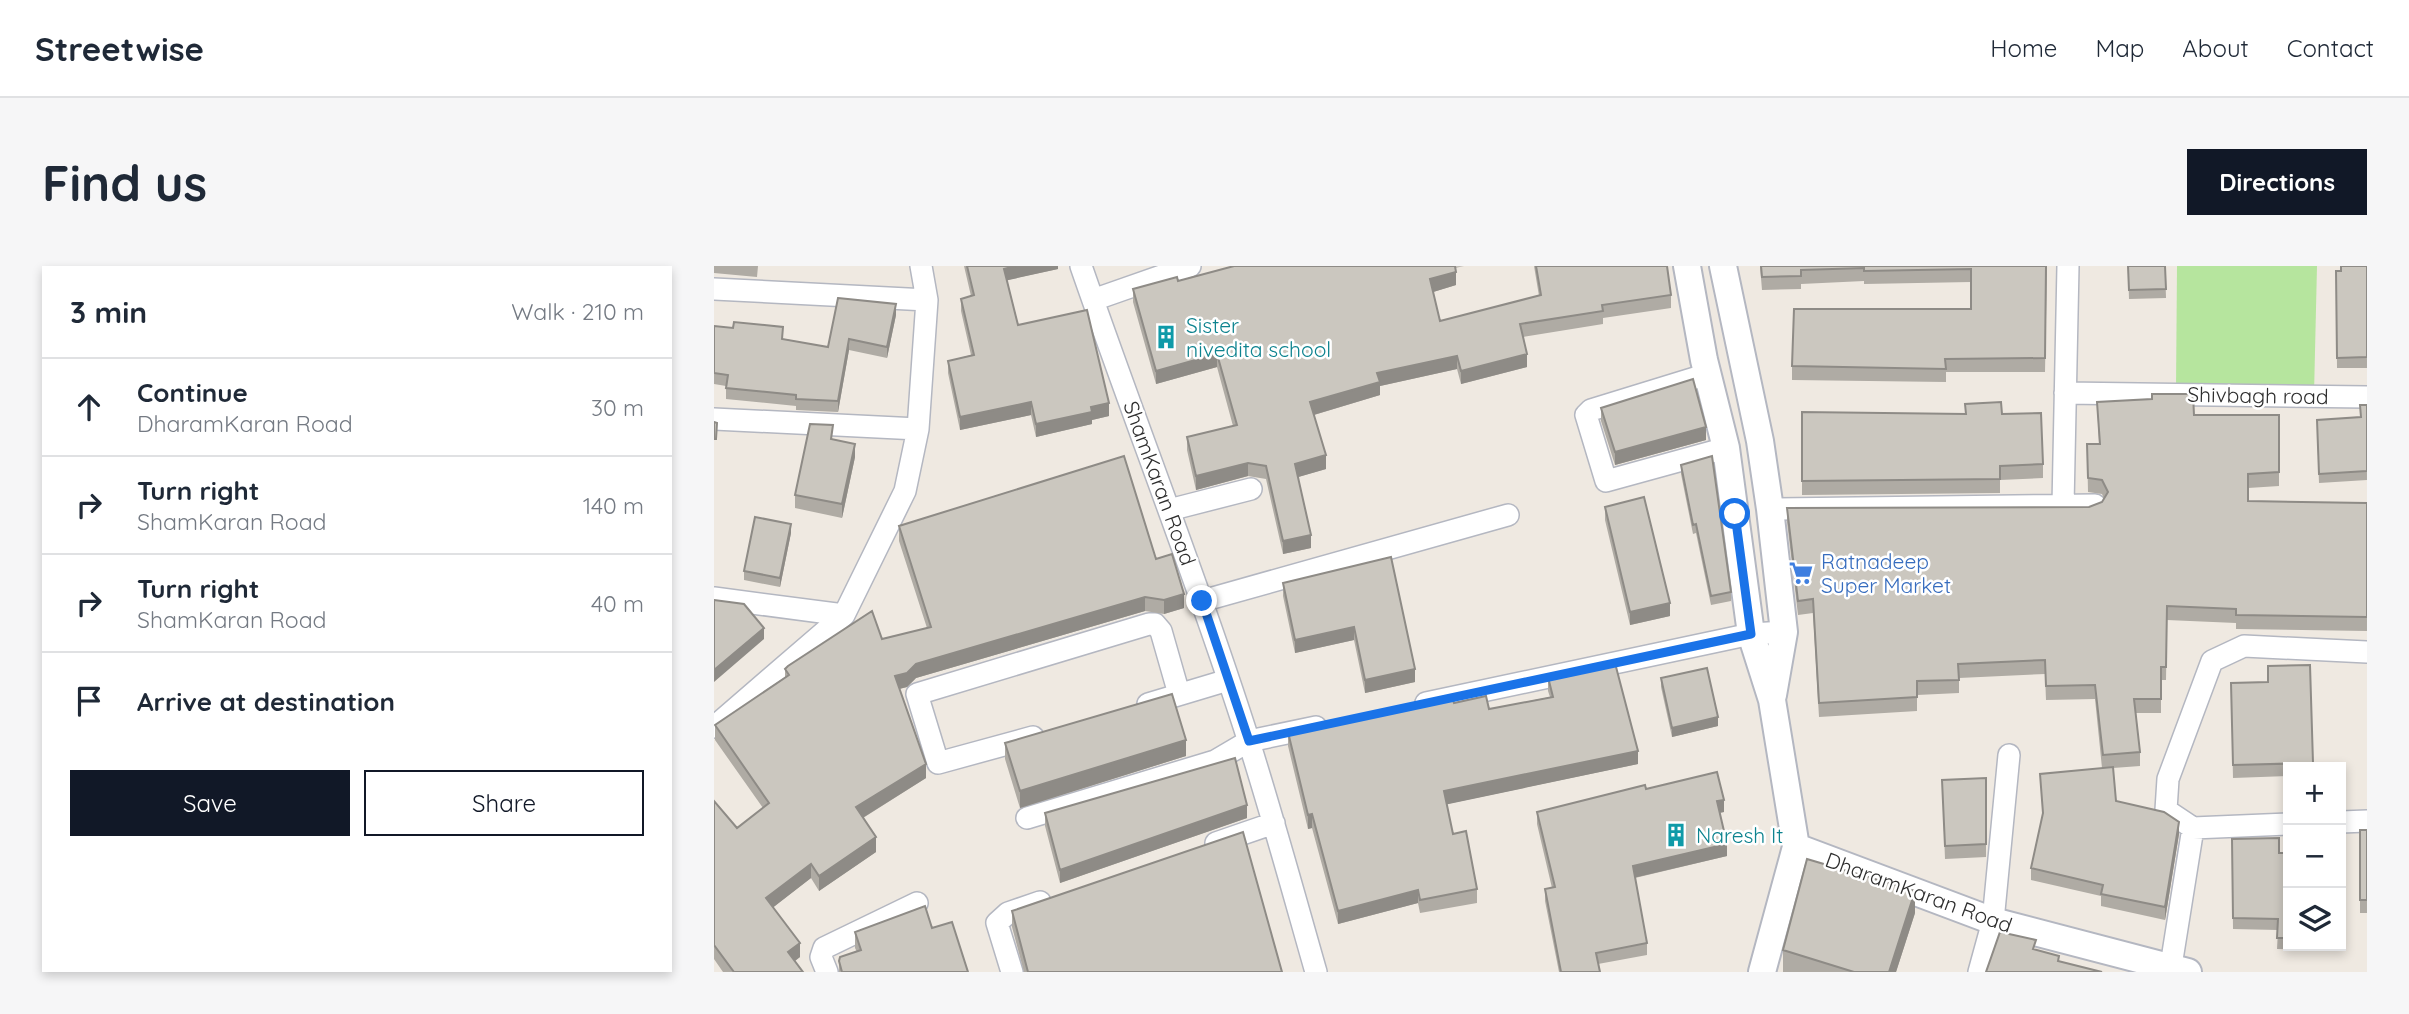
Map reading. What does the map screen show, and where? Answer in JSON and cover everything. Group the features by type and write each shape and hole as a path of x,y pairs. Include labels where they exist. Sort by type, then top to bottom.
{"street":[{"path":"714,727 844,615 905,491 918,429 927,300 921,266"},
{"name":"ShamKaran Road","path":"1081,266 1202,601 1249,741 1315,972"},
{"path":"1093,300 1190,266"},
{"path":"1687,266 1726,448 1751,634 1772,700 1796,848 1762,972"},
{"path":"1723,266 1739,352 1760,441 1784,632 1772,700"},
{"path":"2063,505 2068,266"},
{"path":"714,289 927,300"},
{"path":"1708,374 1591,410 1586,415 1606,481 1726,448"},
{"name":"Shivbagh road","path":"2065,393 2367,397"},
{"path":"714,419 918,429"},
{"path":"1169,510 1251,489"},
{"path":"1770,509 2095,505"},
{"path":"1202,601 1508,515"},
{"path":"714,598 844,615"},
{"path":"1056,730 938,763 917,694 1155,624 1161,631 1179,694"},
{"path":"1412,706 1751,634 1784,632"},
{"path":"2283,824 2193,828 2166,810 2168,779 2212,661 2244,646 2367,652"},
{"path":"1132,708 1228,680"},
{"path":"1027,818 1215,761 1249,741 1330,724"},
{"path":"1979,972 1993,921 2009,755"},
{"path":"2346,822 2367,821"},
{"path":"1197,849 1274,823"},
{"path":"2176,971 2193,828"},
{"name":"DharamKaran Road","path":"1796,848 1993,921 2176,971"},
{"path":"1012,972 997,932 1000,917 1059,896"},
{"path":"827,972 821,957 824,948 916,903"}],"green space":[{"path":"2177,266 2317,266 2314,394 2176,389"}],"building":[{"path":"967,266 1015,266 1004,269 1018,325 1087,310 1109,403 1091,407 1092,412 1036,424 1031,402 960,417 948,361 974,355 961,299 974,295"},
{"path":"1234,266 1455,266 1456,272 1430,279 1440,321 1541,295 1536,266 1667,266 1671,295 1602,305 1603,311 1520,324 1527,354 1461,371 1457,356 1377,373 1380,382 1310,402 1326,455 1295,464 1311,535 1283,541 1266,466 1248,463 1196,476 1187,437 1237,425 1217,354 1156,371 1133,289 1177,277 1178,281"},
{"path":"1761,266 2046,266 2045,358 1945,359 1946,369 1792,366 1794,309 1971,309 1971,269 1801,270 1801,276 1762,277"},
{"path":"2128,266 2165,266 2166,289 2129,290"},
{"path":"2341,266 2367,266 2367,357 2337,358 2336,271 2341,271"},
{"path":"838,298 896,304 887,347 849,339 838,401 796,399 796,395 726,388 728,375 714,373 714,326 733,328 734,322 783,327 782,339 828,347"},
{"path":"1693,379 1706,427 1615,452 1601,408"},
{"path":"2152,394 2193,394 2194,415 2279,415 2279,472 2248,474 2248,501 2367,503 2367,617 2236,615 2236,609 2167,606 2166,667 2161,667 2161,699 2134,699 2140,752 2103,755 2095,685 2046,686 2045,660 1958,664 1959,680 1917,681 1917,697 1819,703 1813,599 1798,601 1787,508 2089,507 2102,502 2108,492 2102,480 2088,478 2087,444 2100,444 2097,402 2152,399"},
{"path":"2001,402 2002,414 2041,413 2043,464 2000,466 2000,479 1802,481 1802,412 1966,414 1965,404"},
{"path":"2360,405 2367,405 2367,471 2319,474 2317,420 2361,417"},
{"path":"714,422 717,423 716,439 714,439"},
{"path":"810,424 833,425 831,439 855,444 842,504 795,495"},
{"path":"1124,456 1156,559 1172,554 1184,594 1164,600 1145,597 916,664 907,673 895,676 926,764 856,807 876,837 819,876 811,864 766,898 800,943 788,952 803,972 734,972 714,945 714,801 737,828 769,803 715,725 789,675 785,669 788,666 872,611 882,639 931,627 899,526"},
{"path":"1712,456 1731,592 1711,596 1681,465"},
{"path":"1644,497 1670,603 1630,612 1605,507"},
{"path":"755,517 791,524 780,578 744,571"},
{"path":"1391,557 1415,669 1365,680 1354,627 1295,640 1283,583"},
{"path":"714,600 744,604 764,628 714,670"},
{"path":"1615,663 1638,751 1444,791 1453,834 1466,831 1477,889 1420,900 1418,890 1338,911 1312,814 1308,815 1288,732 1452,697 1454,703 1486,696 1489,709 1553,697 1548,677"},
{"path":"2310,665 2313,762 2233,765 2231,683 2268,682 2268,666"},
{"path":"1707,668 1718,717 1672,728 1661,678"},
{"path":"1172,694 1186,740 1020,791 1005,743"},
{"path":"1235,758 1247,805 1060,870 1045,813"},
{"path":"2113,767 2116,801 2164,812 2179,822 2165,907 2101,894 2103,885 2031,868 2043,813 2040,774"},
{"path":"1717,772 1724,800 1717,801 1727,844 1633,866 1647,943 1596,953 1600,972 1561,972 1545,889 1555,887 1537,812 1645,785 1646,789"},
{"path":"1986,778 1986,844 1945,846 1942,780"},
{"path":"2360,830 2367,830 2367,900 2360,900"},
{"path":"1243,832 1282,972 1028,972 1012,911"},
{"path":"2279,838 2279,853 2283,853 2283,938 2277,938 2278,919 2233,918 2232,839"},
{"path":"1807,859 1915,891 1889,972 1854,972 1783,950"},
{"path":"925,906 932,928 952,922 968,972 842,972 840,957 861,950 855,932"},
{"path":"2000,932 2036,940 2033,949 2059,956 2058,961 2102,972 1986,972"}],"place":[{"name":"Sister nivedita school","path":"1166,337"},
{"name":"Ratnadeep Super Market","path":"1801,573"},
{"name":"Naresh It","path":"1676,835"}],"route":[{"path":"1202,601 1249,741 1751,634 1735,514"}]}
